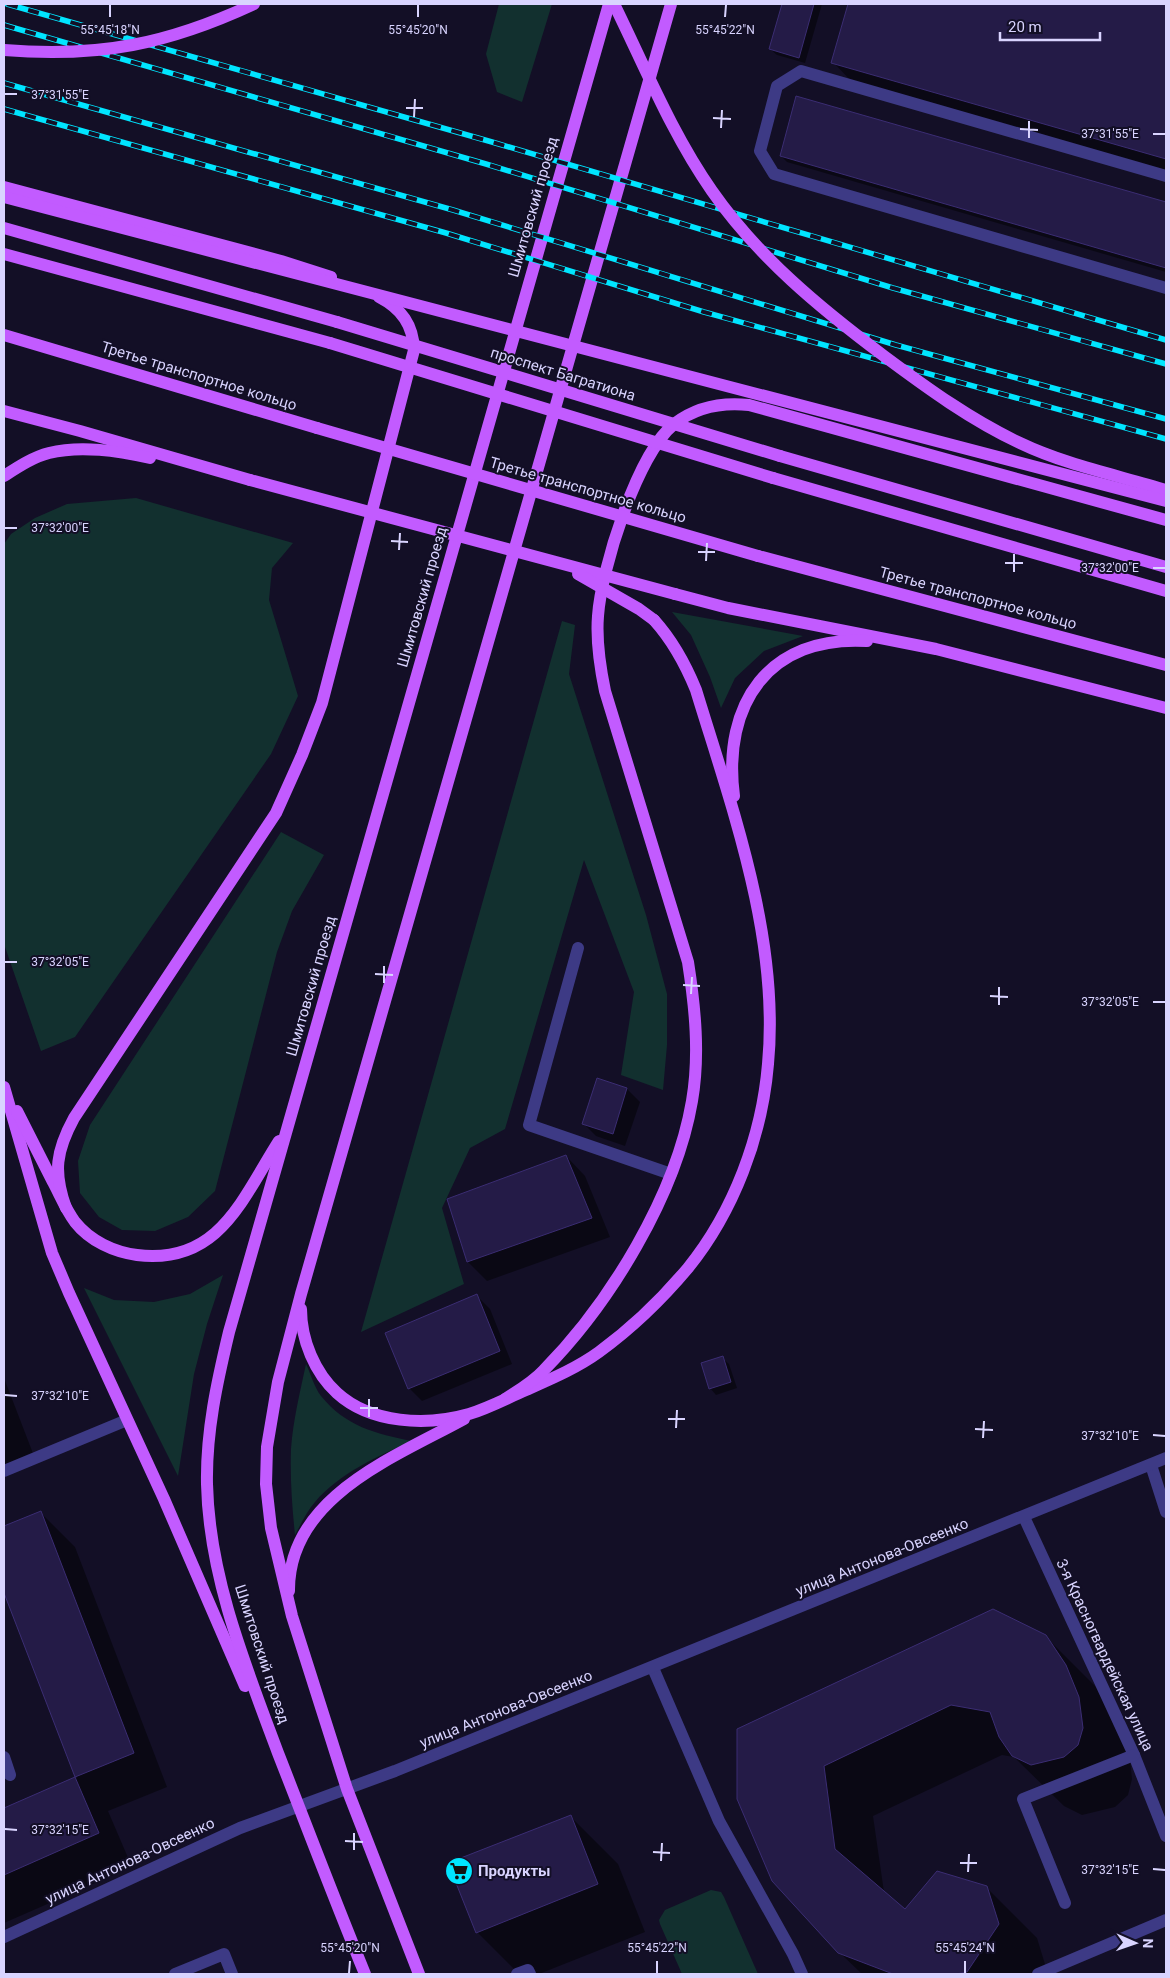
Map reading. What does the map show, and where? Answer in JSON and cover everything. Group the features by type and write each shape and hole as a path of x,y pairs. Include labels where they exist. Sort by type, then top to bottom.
{"main road":[{"path":"4,50 41,53 91,52 133,46 213,22 254,4"},
{"name":"Шмитовский проезд","path":"364,1974 248,1672 225,1599 212,1538 207,1487 207,1442 220,1369 287,1128 609,4"},
{"path":"614,4 679,138 712,191 749,239 795,285 852,332 932,392 976,420 1020,443 1063,460 1166,490"},
{"path":"419,1974 347,1789 292,1616 271,1528 266,1465 269,1430 278,1382 301,1294 671,4"},
{"path":"4,187 281,261 341,280 362,288 394,306 409,324 414,336 411,365 322,703 312,731 276,813 66,1132 58,1158 57,1170 61,1194 66,1208"},
{"path":"4,197 292,274 1166,501"},
{"name":"проспект Багратиона","path":"4,228 337,322 780,456 1166,567"},
{"path":"4,254 330,343 773,478 1166,591"},
{"name":"Третье транспортное кольцо","path":"4,334 758,556 1166,665"},
{"path":"505,1399 543,1371 570,1341 601,1301 630,1257 671,1174 684,1137 692,1101 696,1070 693,996 688,962 605,691 600,667 597,618 606,568 631,494 644,466 658,444 673,425 692,413 712,405 731,403 749,405 1166,520"},
{"path":"4,411 80,430 250,480 565,566 728,608 936,649 1166,708"},
{"path":"4,476 27,462 49,453 75,449 139,456 250,480"},
{"path":"292,1616 289,1589 293,1558 300,1541 321,1510 361,1475 482,1409 549,1380 597,1354 642,1316 689,1266 712,1233 730,1201 746,1163 764,1097 769,1027 764,946 740,838 696,690 687,667 671,641 654,620 639,609 565,566"},
{"path":"740,838 732,779 734,737 749,697 762,677 779,662 797,652 826,644 861,640 936,649"},
{"path":"4,1086 66,1208 82,1230 109,1248 145,1256 183,1253 200,1246 215,1235 231,1217 287,1128"},
{"path":"4,1086 52,1253 68,1293 164,1499 211,1610 299,1806"},
{"path":"301,1294 301,1317 304,1336 310,1354 328,1385 345,1400 364,1411 405,1420 450,1418 482,1409"}],"street":[{"path":"1166,176 802,71 777,86 760,151 774,174 1166,288"},
{"path":"578,948 529,1125 671,1174"},
{"path":"4,1471 127,1420"},
{"name":"улица Антонова-Овсеенко","path":"4,1937 240,1828 347,1789 653,1668 1166,1458"},
{"path":"1151,1465 1166,1512"},
{"name":"3-я Красногвардейская улица","path":"1024,1517 1134,1755 1161,1808 1166,1836"},
{"path":"653,1668 719,1821 793,1954 802,1974"},
{"path":"1065,1904 1023,1799 1134,1755"},
{"path":"4,1757 10,1775"},
{"path":"1038,1974 1166,1920"},
{"path":"175,1974 224,1954 232,1974"},
{"path":"518,1974 528,1970 530,1974"}],"green space":[{"path":"499,4 552,4 522,102 497,92 486,54"},
{"path":"136,498 293,543 272,568 269,600 298,696 271,754 75,1037 41,1051 4,944 4,544 11,534 35,518 67,504"},
{"path":"672,612 803,636 764,651 735,678 721,708 710,677 691,635"},
{"path":"562,621 575,625 569,674 646,915 667,994 667,1045 663,1090 621,1075 634,992 584,860 505,1129 470,1148 442,1208 464,1284 361,1332"},
{"path":"281,832 324,855 292,911 277,952 215,1191 188,1217 155,1231 122,1230 99,1217 80,1193 78,1161 90,1125"},
{"path":"223,1275 207,1324 194,1374 178,1476 84,1288 114,1300 154,1302 190,1294"},
{"path":"306,1364 314,1385 321,1396 340,1415 374,1432 412,1441 360,1466 335,1483 312,1506 295,1535 291,1449 295,1417"},
{"path":"711,1890 721,1892 724,1897 758,1974 682,1974 659,1920 665,1910"}],"building":[{"path":"782,4 814,4 799,58 769,49"},
{"path":"848,4 1166,4 1166,159 831,63"},
{"path":"796,96 1166,202 1166,268 780,156"},
{"path":"597,1078 627,1088 613,1134 582,1124"},
{"path":"566,1155 592,1218 467,1262 447,1199"},
{"path":"477,1294 500,1351 408,1389 385,1333"},
{"path":"723,1356 731,1382 709,1389 701,1363"},
{"path":"41,1511 134,1753 75,1777 4,1593 4,1526"},
{"path":"993,1609 1046,1635 1066,1665 1079,1697 1083,1728 1078,1745 1064,1757 1031,1765 1012,1756 999,1737 990,1712 951,1705 824,1766 835,1849 905,1909 937,1871 987,1886 999,1924 967,1972 956,1974 893,1974 838,1953 772,1881 737,1799 737,1729"},
{"path":"75,1777 99,1833 4,1875 4,1808"},
{"path":"571,1815 598,1884 476,1933 448,1863"}],"railway":[{"path":"7,4 492,142 1166,340"},
{"path":"4,25 486,164 893,288 1166,364"},
{"path":"4,83 453,210 896,345 1166,419"},
{"path":"4,109 446,233 704,312 1166,439"}],"place":[{"name":"Продукты","path":"459,1871"}]}
